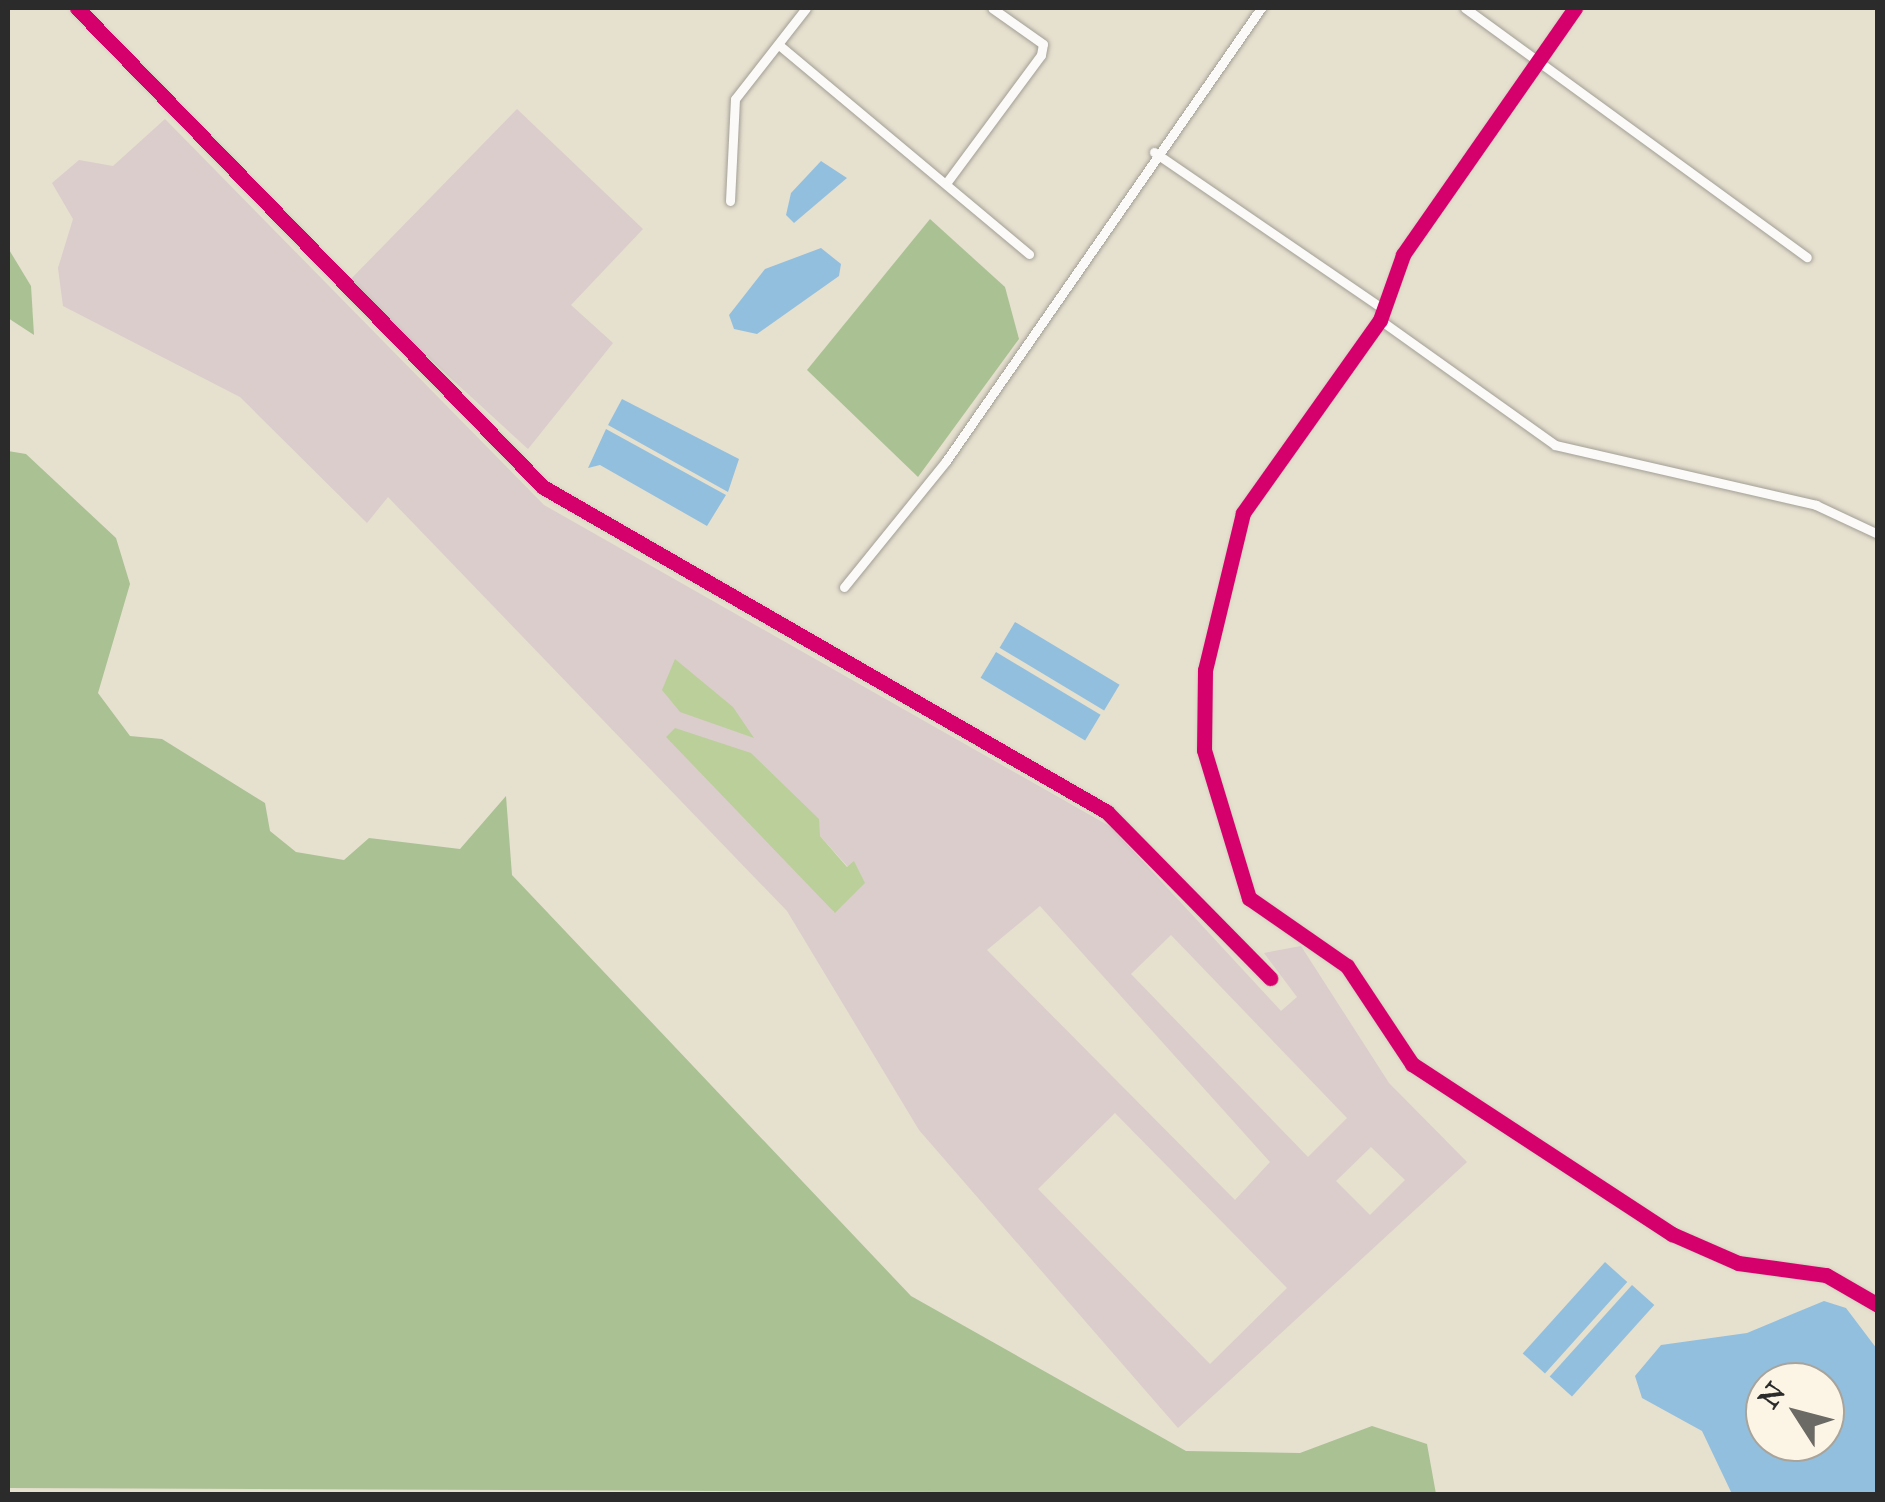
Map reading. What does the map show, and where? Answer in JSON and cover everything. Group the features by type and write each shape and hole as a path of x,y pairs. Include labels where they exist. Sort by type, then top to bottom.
{"street":[{"path":"77,8 532,478 1107,812 1270,978"},
{"path":"730,201 732,108 806,8"},
{"path":"947,182 1026,82 1043,44 992,8"},
{"path":"844,587 946,460 1154,152 1261,8"},
{"path":"1465,8 1807,256"},
{"path":"1575,8 1403,255 1381,314 1243,512 1204,670 1204,750 1249,898 1347,966 1412,1064 1672,1234 1738,1263 1826,1275 1878,1304"},
{"path":"779,45 1029,254"},
{"path":"1154,152 1556,445 1816,506 1878,534"}],"shaded area":[{"path":"517,109 643,229 571,305 613,343 528,449 347,283"},
{"path":"165,119 544,505 1111,827 1281,1011 1297,997 1264,953 1301,946 1389,1083 1467,1162 1178,1428 919,1130 787,911 388,497 367,523 240,397 63,306 58,268 73,219 52,183 79,160 113,166","holes":["820,836 848,867 854,862 834,912 785,851","1040,906 1270,1162 1235,1200 987,950","1171,935 1347,1118 1308,1157 1131,974","1115,1113 1287,1288 1210,1364 1038,1189","1371,1147 1405,1180 1370,1215 1336,1181"]}],"green space":[{"path":"930,219 1005,287 1019,339 918,477 807,370"},
{"path":"8,248 31,286 34,335 8,318"},
{"path":"8,451 26,454 116,538 130,584 98,693 130,736 162,739 265,803 270,831 296,852 344,860 369,838 460,849 506,796 512,875 911,1296 1186,1451 1300,1453 1372,1426 1427,1444 1436,1494 8,1488"},
{"path":"675,659 733,707 754,738 680,712 662,690"},
{"path":"675,728 751,753 819,819 820,836 847,867 854,861 865,883 835,913 666,737"}],"water":[{"path":"821,161 847,178 794,223 786,215 791,193"},
{"path":"821,248 841,264 839,276 757,334 734,329 729,315 765,269"},
{"path":"622,399 739,459 728,492 608,425"},
{"path":"606,429 726,495 707,526 600,465 588,468"},
{"path":"1015,622 1120,685 1104,711 1000,648"},
{"path":"996,652 1101,715 1085,741 981,678"},
{"path":"1605,1262 1627,1282 1545,1373 1523,1353"},
{"path":"1632,1285 1654,1305 1572,1396 1550,1376"},
{"path":"1824,1301 1846,1308 1877,1349 1877,1494 1732,1494 1702,1431 1642,1398 1635,1376 1661,1345 1747,1333"}],"cycle path":[{"path":"77,8 543,487 1107,812 1270,978"},
{"path":"1575,8 1403,255 1380,320 1243,513 1205,670 1204,750 1249,898 1347,966 1412,1064 1672,1234 1738,1263 1826,1275 1878,1305"}]}
